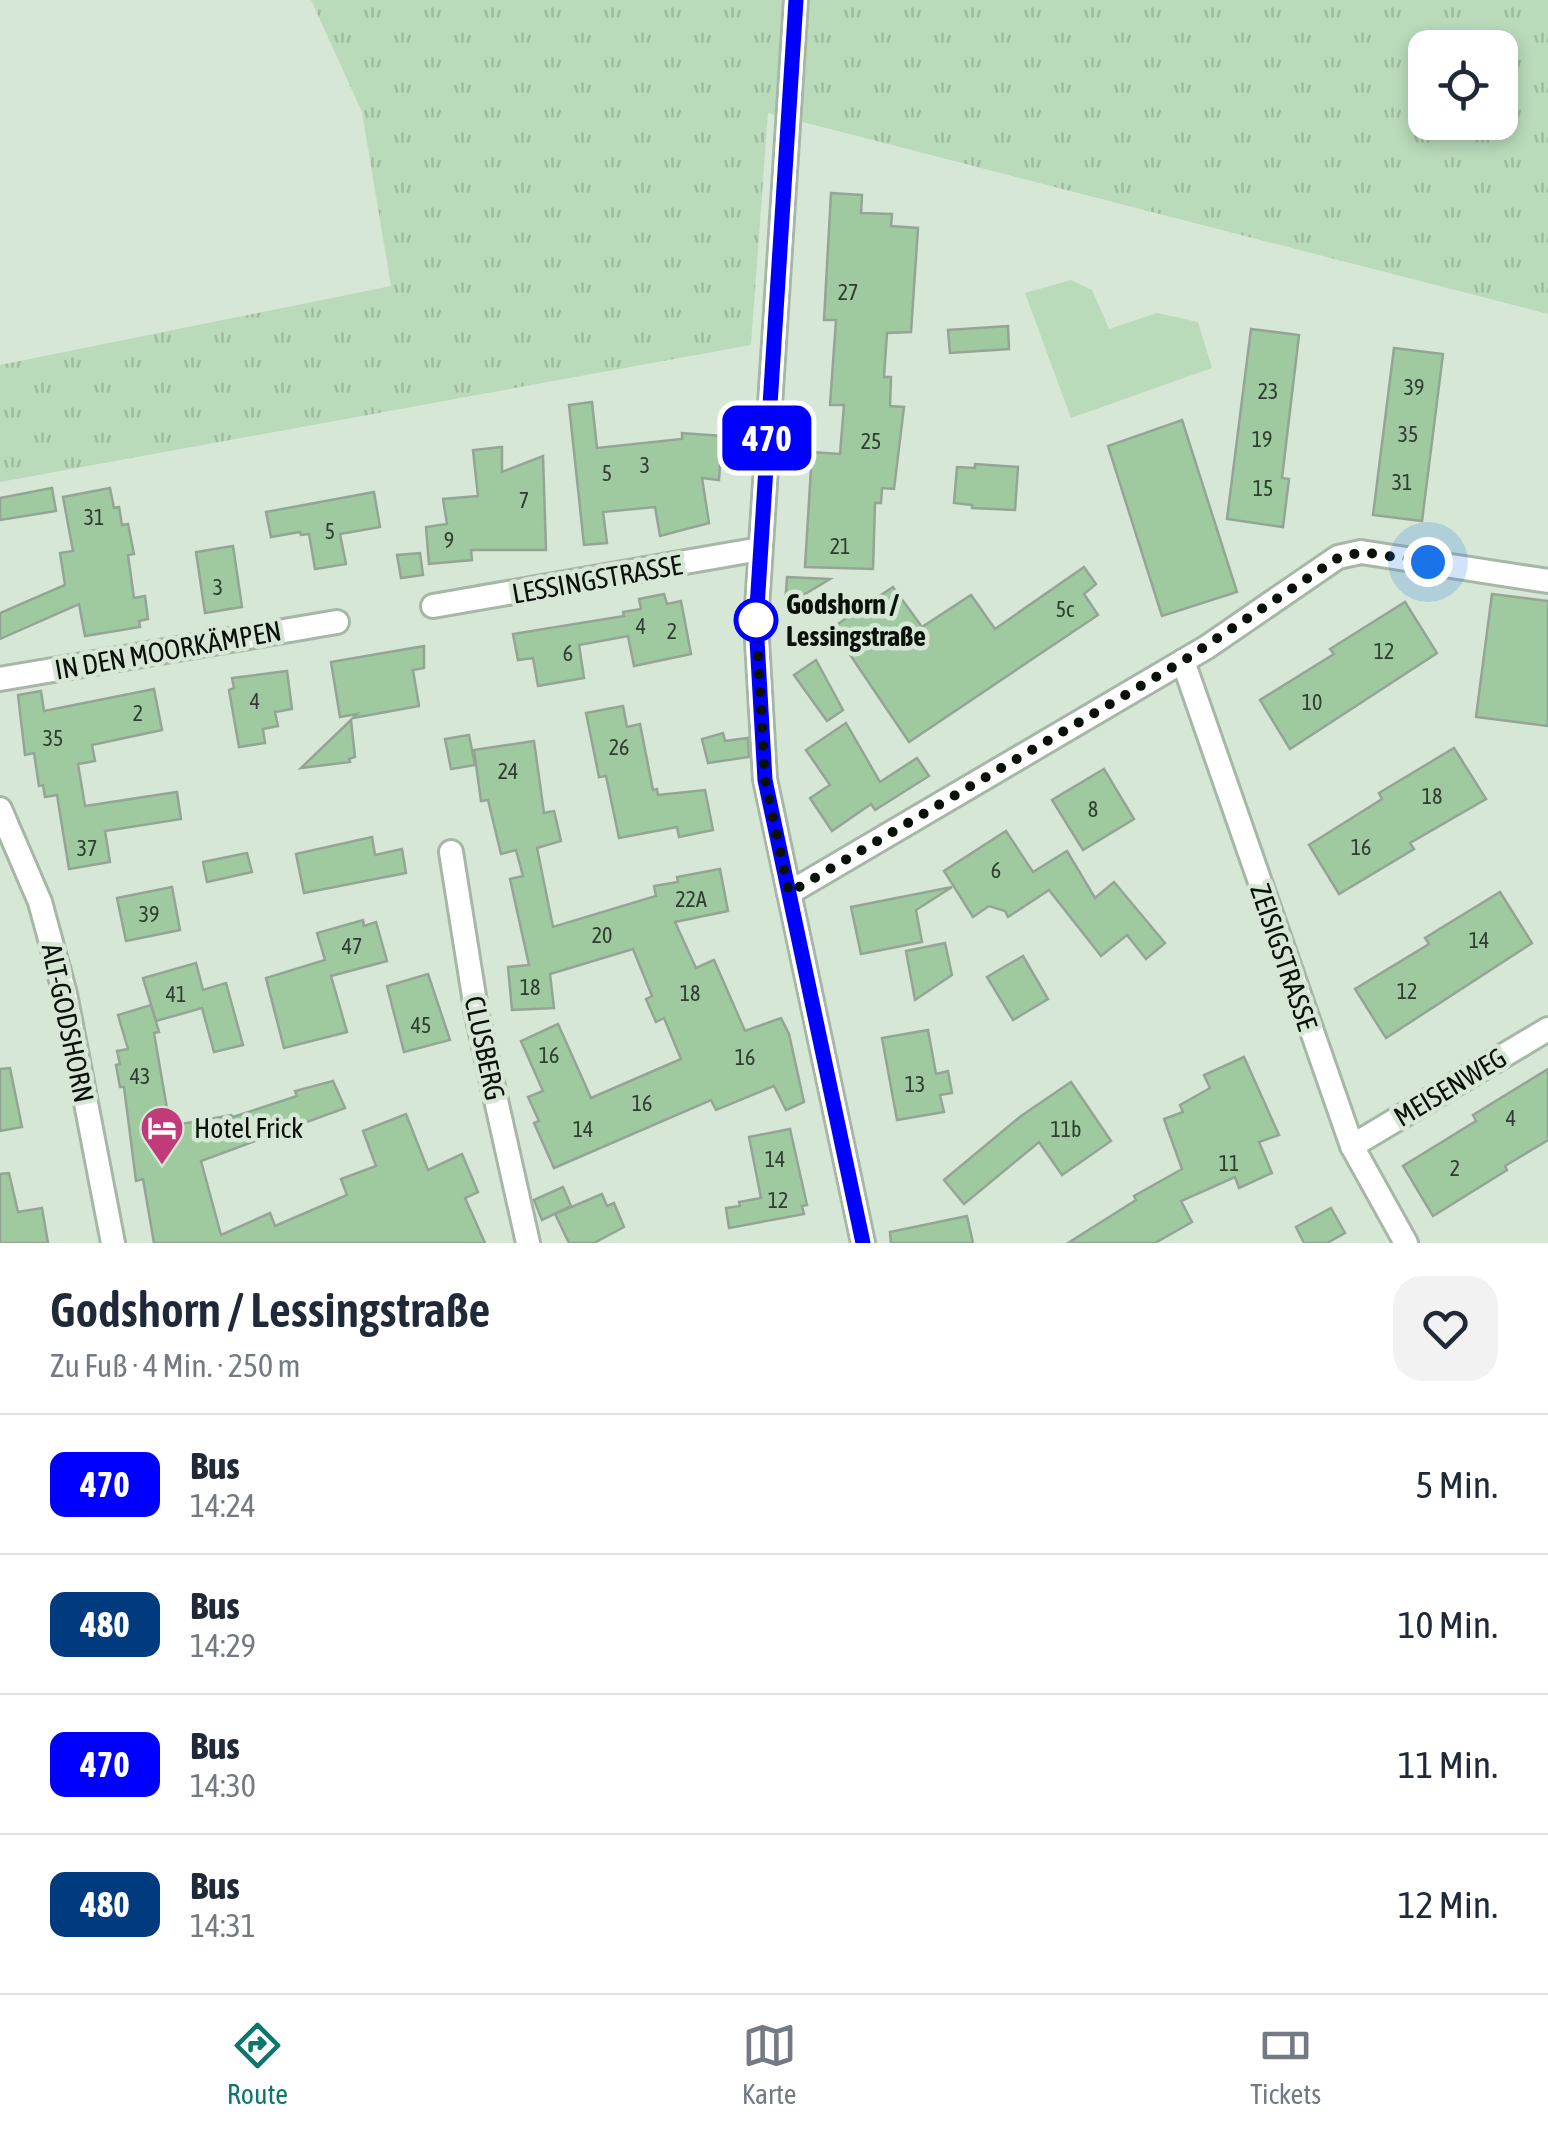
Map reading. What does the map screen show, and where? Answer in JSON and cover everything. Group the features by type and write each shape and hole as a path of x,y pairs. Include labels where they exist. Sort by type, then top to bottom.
{"street":[{"path":"796,0 756,623 760,722 765,780 863,1243"},
{"name":"LESSINGSTRASSE","path":"433,606 760,549"},
{"path":"789,893 1183,661 1338,558 1362,552 1548,581"},
{"name":"IN DEN MOORKÄMPEN","path":"0,679 336,622"},
{"name":"ZEISIGSTRASSE","path":"1183,661 1352,1146 1406,1243"},
{"name":"ALT-GODSHORN","path":"0,809 40,902 66,994 113,1243"},
{"name":"CLUSBERG","path":"451,852 477,1015 528,1243"},
{"name":"MEISENWEG","path":"1352,1146 1548,1029"}],"green space":[{"path":"311,0 1548,0 1548,314 768,113 751,345 0,482 0,365 391,286 362,112"},
{"path":"1071,280 1092,290 1109,329 1157,313 1198,322 1212,368 1071,418 1025,293"}],"building":[{"path":"831,193 862,195 861,213 892,214 891,226 918,228 911,332 887,333 884,377 891,377 890,406 904,407 894,489 882,488 881,503 875,503 873,569 805,567 812,452 840,454 844,405 830,405 836,320 824,320"},
{"path":"1008,326 1009,349 950,353 948,330"},
{"path":"1251,329 1299,335 1282,478 1289,479 1283,527 1227,519"},
{"path":"1394,348 1443,354 1422,521 1373,515"},
{"path":"592,402 597,448 682,439 682,433 722,436 719,480 702,478 709,523 660,536 655,507 603,512 607,543 584,545 569,405"},
{"path":"1182,420 1237,592 1162,616 1108,446"},
{"path":"502,447 502,472 543,456 546,550 471,550 472,560 429,564 426,527 447,524 443,499 478,496 473,450"},
{"path":"975,464 1018,467 1015,510 954,503 957,467 975,468"},
{"path":"52,488 56,511 0,520 0,498"},
{"path":"110,488 122,525 128,524 134,554 128,555 134,598 145,596 148,619 139,621 140,627 85,636 79,604 0,639 0,613 65,585 60,553 73,551 63,497"},
{"path":"374,492 380,527 340,534 346,564 315,569 309,534 271,537 266,512"},
{"path":"233,546 242,607 205,613 196,552"},
{"path":"420,553 423,575 401,578 397,555"},
{"path":"1084,567 1096,584 1084,594 1098,615 909,742 832,628 893,587 922,627 971,595 995,629"},
{"path":"787,577 830,579 785,606"},
{"path":"664,594 667,604 681,601 691,654 634,666 628,636 579,645 584,678 538,686 533,658 518,660 513,634 624,616 623,612 641,609 639,599"},
{"path":"1492,594 1548,601 1548,726 1476,717"},
{"path":"1405,602 1437,653 1290,749 1260,700 1334,654 1330,649"},
{"path":"424,646 424,668 413,670 419,706 340,717 331,662"},
{"path":"816,660 843,710 827,721 794,675"},
{"path":"287,671 292,709 275,712 278,726 263,729 265,743 239,747 229,690 234,688 232,678"},
{"path":"154,689 162,730 92,745 95,761 78,764 85,806 177,792 181,819 105,831 110,862 69,869 57,795 45,797 43,785 39,786 34,753 25,755 18,695 41,691 44,711"},
{"path":"623,706 627,727 640,724 653,790 657,789 658,795 705,790 713,830 679,837 677,827 619,838 606,776 599,777 586,713"},
{"path":"351,720 355,757 350,762 301,768"},
{"path":"846,723 880,782 917,758 929,776 875,810 871,804 832,831 810,798 830,785 806,750"},
{"path":"723,733 725,741 748,738 749,757 708,763 702,739"},
{"path":"469,735 475,765 451,769 445,739"},
{"path":"534,741 544,813 554,811 561,841 537,848 553,927 656,896 654,886 678,882 677,877 720,869 728,911 675,922 696,968 714,960 745,1031 781,1018 789,1034 804,1102 786,1110 774,1086 716,1110 711,1100 554,1168 534,1123 539,1121 528,1097 543,1091 521,1041 558,1024 591,1098 681,1059 664,1018 656,1022 646,999 652,996 633,949 550,974 554,1008 512,1010 508,967 529,965 510,879 523,876 516,850 501,854 488,800 481,801 474,750"},
{"path":"1454,748 1486,799 1410,843 1414,849 1339,894 1309,845 1382,799 1379,793"},
{"path":"1104,769 1134,819 1083,850 1052,800"},
{"path":"1006,831 1033,872 1067,851 1095,898 1114,882 1165,943 1146,959 1127,935 1101,956 1049,890 1008,917 1005,911 989,906 973,917 944,871"},
{"path":"372,837 375,855 402,849 406,873 304,893 296,854"},
{"path":"247,853 252,872 207,882 203,862"},
{"path":"172,887 180,930 126,941 117,898"},
{"path":"952,887 916,910 922,942 861,954 851,907"},
{"path":"1500,892 1532,943 1386,1038 1355,989 1429,944 1425,938"},
{"path":"363,920 364,926 376,922 387,961 331,976 347,1032 284,1048 266,978 325,960 317,933"},
{"path":"945,943 952,975 915,1000 906,951"},
{"path":"1023,956 1048,999 1013,1020 987,977"},
{"path":"196,963 203,990 226,983 243,1045 214,1052 202,1008 156,1021 143,978"},
{"path":"428,974 450,1040 404,1052 387,986"},
{"path":"151,1005 159,1032 154,1033 170,1126 233,1117 297,1096 295,1091 333,1081 345,1108 201,1161 221,1235 270,1213 275,1226 347,1195 341,1179 376,1166 363,1131 406,1114 428,1170 462,1154 478,1192 465,1198 485,1243 154,1243 143,1179 136,1181 124,1087 120,1087 116,1065 120,1064 117,1051 128,1049 118,1015"},
{"path":"928,1030 936,1074 948,1071 952,1093 940,1095 944,1112 897,1120 882,1038"},
{"path":"1244,1057 1279,1135 1259,1142 1272,1173 1239,1188 1235,1177 1181,1201 1192,1222 1155,1243 1068,1243 1136,1200 1134,1196 1182,1169 1164,1119 1183,1112 1180,1105 1210,1088 1204,1075"},
{"path":"10,1068 22,1127 0,1131 0,1069"},
{"path":"1548,1069 1548,1140 1433,1216 1403,1166 1476,1121 1473,1115"},
{"path":"1071,1082 1111,1141 1062,1175 1039,1142 964,1204 944,1180 1021,1116"},
{"path":"790,1129 807,1205 802,1206 804,1214 729,1228 726,1208 761,1198 749,1137"},
{"path":"9,1173 18,1212 42,1208 48,1243 0,1243 0,1174"},
{"path":"563,1187 571,1206 542,1220 534,1200"},
{"path":"602,1194 607,1206 614,1203 624,1227 594,1243 569,1243 555,1214"},
{"path":"1331,1208 1345,1233 1327,1243 1304,1243 1296,1227"},
{"path":"967,1216 973,1243 891,1243 890,1232"}],"bus line":[{"name":"470","path":"796,0 756,623 760,722 765,780 863,1243"}],"place":[{"name":"Godshorn / Lessingstraße","path":"756,620"},
{"name":"Hotel Frick","path":"162,1166"}],"route":[{"path":"756,620 765,780 789,893 1183,661 1338,558 1362,552 1428,562"}]}
